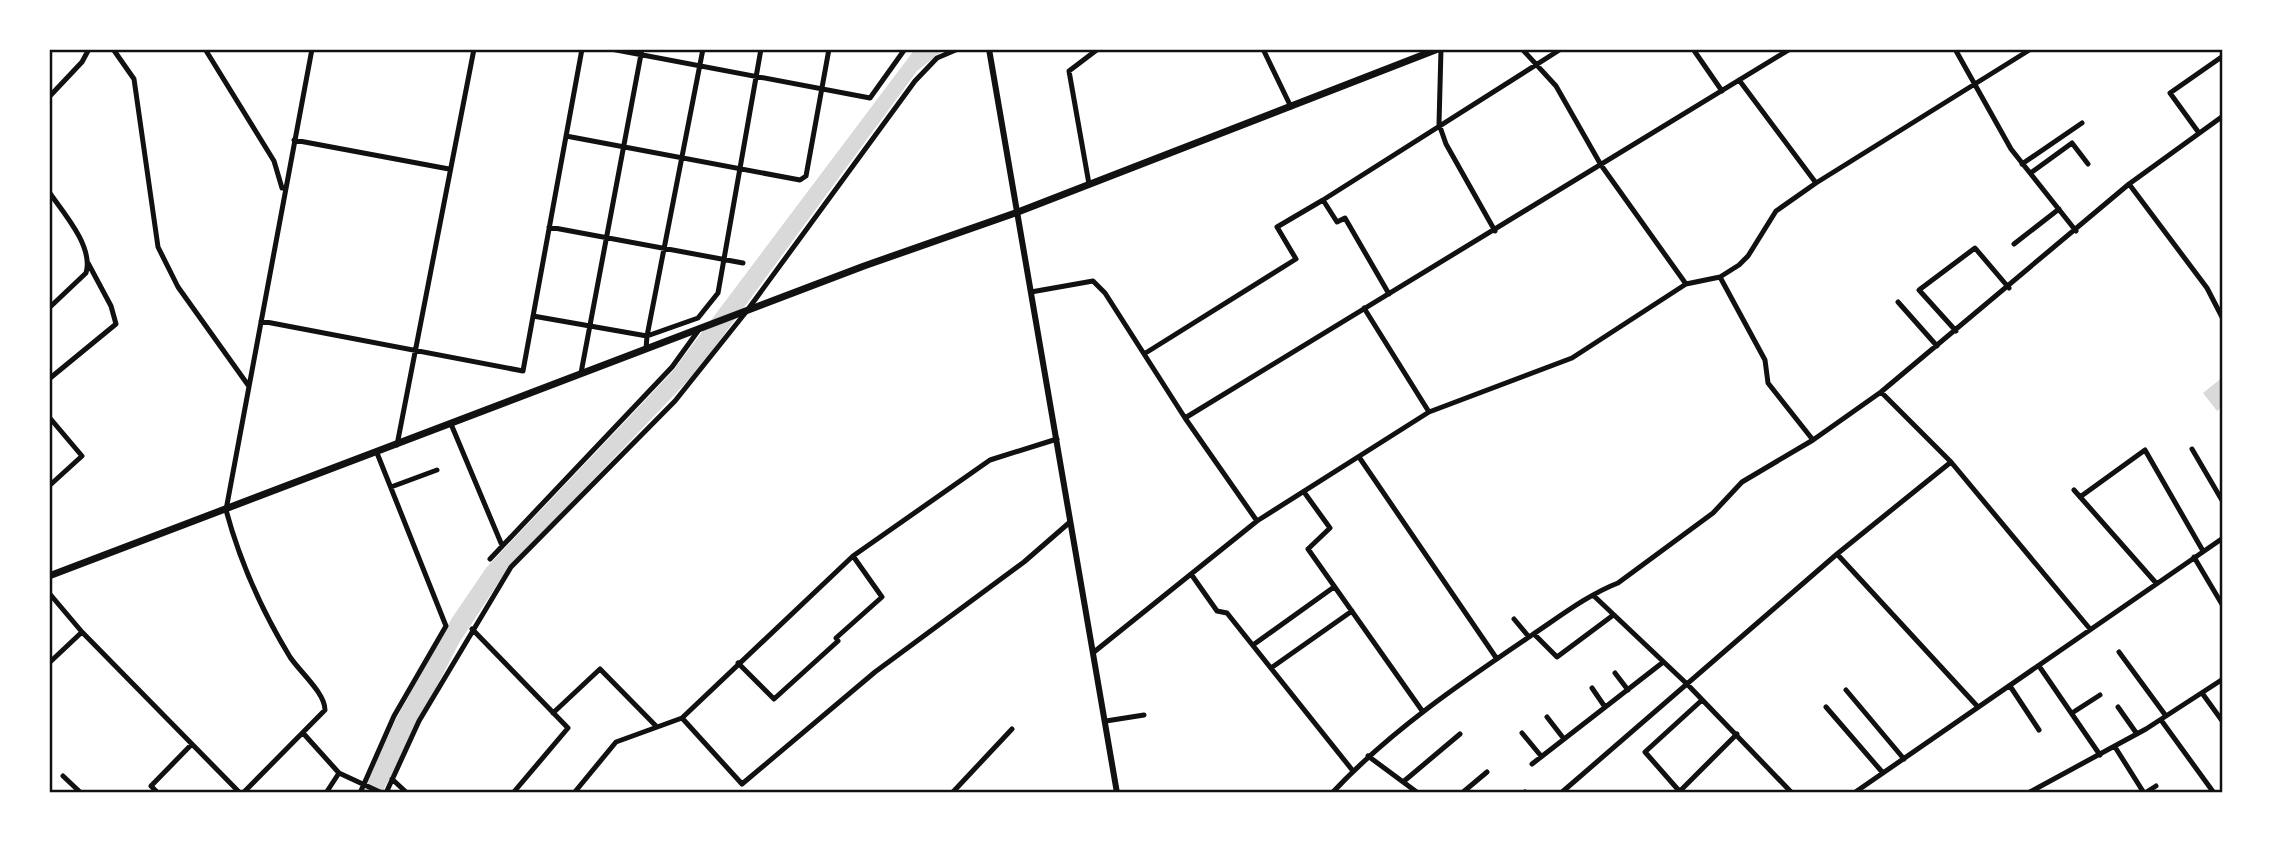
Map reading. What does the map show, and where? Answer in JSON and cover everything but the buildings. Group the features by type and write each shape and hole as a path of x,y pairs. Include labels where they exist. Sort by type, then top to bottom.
{"main road":[{"path":"49,576 864,266 1018,212 1439,49"}],"street":[{"path":"49,97 82,62 89,49"},
{"path":"113,49 134,79 158,247 178,287 248,385"},
{"path":"205,49 274,161 283,191"},
{"path":"49,593 82,632 241,793 323,713 325,705 272,628 237,552 226,510 283,191 312,49"},
{"path":"397,445 474,49"},
{"path":"261,321 523,371 582,49"},
{"path":"611,49 642,52 699,66 870,98 905,49"},
{"path":"646,349 703,49"},
{"path":"533,316 647,336 698,318 718,293 761,49"},
{"path":"566,136 800,180 806,176 829,49"},
{"path":"303,733 339,773 384,793 419,721 472,629 512,567 675,401 746,312 915,80 937,58 958,49"},
{"path":"989,49 1117,793"},
{"path":"1088,184 1069,71 1098,49"},
{"path":"1264,49 1291,107"},
{"path":"1439,49 1439,124 1446,144 1495,231"},
{"path":"1522,49 1556,86 1601,165 1686,284"},
{"path":"1144,354 1296,259 1277,228 1561,49"},
{"path":"1693,49 1722,91"},
{"path":"1185,418 1790,49"},
{"path":"1955,49 2022,164 2032,172 2076,231"},
{"path":"1094,652 1258,521 1429,412 1572,358 1686,284 1720,277 1748,256 1776,211 1816,183 2031,49"},
{"path":"581,373 642,52"},
{"path":"2199,133 2170,93 2223,56"},
{"path":"1739,80 1816,183"},
{"path":"1332,793 1368,756 1423,712 1532,635 1618,583 1713,513 1742,482 1814,440 1881,392 2009,288 2129,184 2223,116"},
{"path":"2022,164 2082,123"},
{"path":"294,141 449,169"},
{"path":"2032,172 2072,143 2088,164"},
{"path":"2129,184 2207,288 2223,319"},
{"path":"49,192 78,237 116,324 49,379"},
{"path":"1323,200 1337,222 1345,218 1389,294"},
{"path":"2014,244 2059,209"},
{"path":"549,227 743,263"},
{"path":"1956,331 1919,290 1975,248 2009,288"},
{"path":"49,308 86,273 88,263"},
{"path":"1720,277 1765,359 1768,383 1814,440"},
{"path":"1031,292 1093,281 1105,293 1185,418 1258,521"},
{"path":"1898,302 1937,346"},
{"path":"1364,308 1429,412"},
{"path":"489,559 501,543 672,367 698,331"},
{"path":"1881,392 1951,462 2090,629"},
{"path":"49,417 82,456 49,486"},
{"path":"451,424 501,543"},
{"path":"574,793 616,742 682,718 853,556 990,460 1057,439"},
{"path":"2192,449 2223,502"},
{"path":"2080,497 2145,450 2203,551"},
{"path":"360,793 394,716 446,626 377,453"},
{"path":"1359,457 1497,659"},
{"path":"1561,793 1837,554 1951,462"},
{"path":"391,487 437,470"},
{"path":"2074,490 2156,583"},
{"path":"1304,492 1330,528 1308,550 1423,712"},
{"path":"682,718 742,784 875,672 1024,562 1070,522"},
{"path":"1854,793 2223,538"},
{"path":"1837,554 1978,707"},
{"path":"738,663 774,699 882,597 853,556"},
{"path":"2194,557 2223,606"},
{"path":"1191,574 1217,611 1227,613 1353,771"},
{"path":"1253,645 1334,586"},
{"path":"1594,596 1612,616 1687,684 1792,793"},
{"path":"1271,668 1352,611"},
{"path":"1514,619 1557,657 1612,616"},
{"path":"472,629 568,728 513,793"},
{"path":"49,663 82,632"},
{"path":"2119,652 2214,793"},
{"path":"1532,764 1662,663"},
{"path":"2039,666 2100,755"},
{"path":"553,713 600,669 656,726"},
{"path":"1615,673 1628,690"},
{"path":"2028,793 2115,747 2223,679"},
{"path":"2010,686 2039,730"},
{"path":"1592,688 1605,707"},
{"path":"1846,690 1904,759"},
{"path":"2202,693 2223,722"},
{"path":"2072,713 2100,695"},
{"path":"1702,700 1645,752 1681,792 1737,734"},
{"path":"1826,707 1883,773"},
{"path":"2118,707 2137,734"},
{"path":"1106,721 1144,715"},
{"path":"1547,717 1563,740"},
{"path":"952,793 1012,729"},
{"path":"1522,733 1541,757"},
{"path":"1403,782 1460,734"},
{"path":"158,793 151,786 192,744"},
{"path":"2115,747 2145,793 2156,786"},
{"path":"1368,756 1418,793"},
{"path":"1462,793 1487,772"},
{"path":"326,793 339,773"},
{"path":"63,776 81,793"},
{"path":"392,779 407,793"}],"shaded area":[{"path":"915,49 945,49 917,71 698,370 506,571 459,643 382,793 362,793 396,719 452,618 486,568 672,372"},
{"path":"2223,377 2223,406 2217,411 2203,393"}]}
